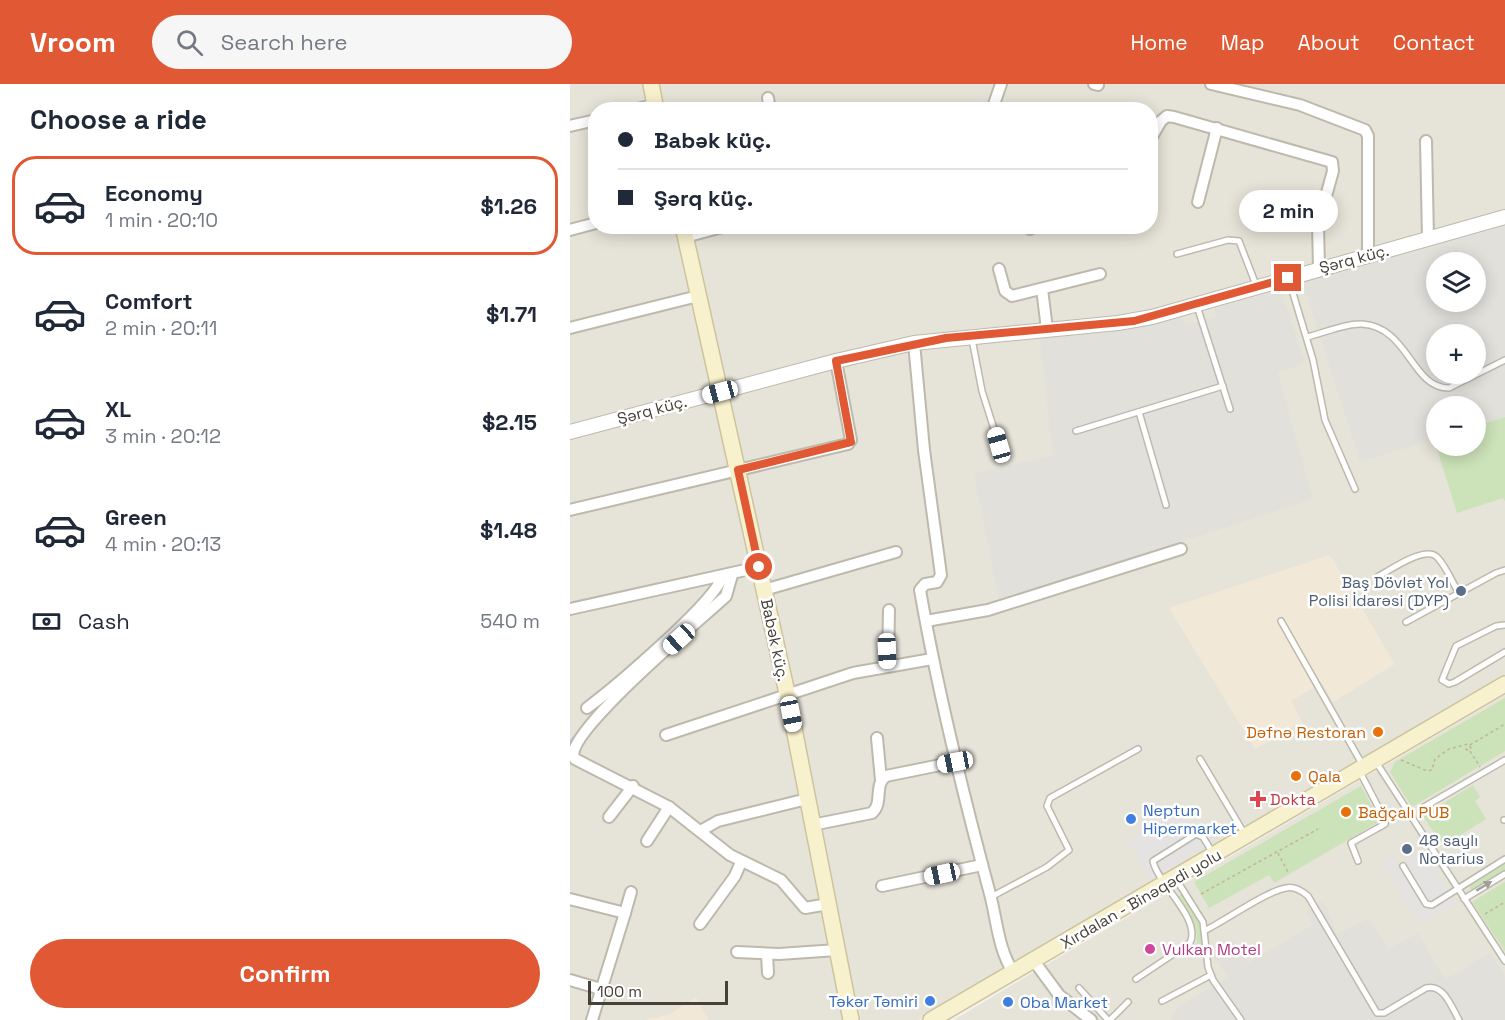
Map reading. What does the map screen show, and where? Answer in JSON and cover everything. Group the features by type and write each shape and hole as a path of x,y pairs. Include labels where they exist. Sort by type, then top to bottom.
{"main road":[{"path":"651,84 655,102"},
{"name":"Babək küç.","path":"684,234 787,693 851,1020"},
{"name":"Xırdalan - Binəqədi yolu","path":"942,1017 1013,972 1171,882 1505,684"}],"street":[{"path":"995,102 1001,84"},
{"path":"1211,84 1300,105 1365,130 1368,136 1368,255"},
{"path":"1158,126 1167,116 1332,162 1333,171 1318,225 1319,268"},
{"path":"570,126 588,122"},
{"path":"1198,202 1217,129"},
{"path":"1426,141 1428,239"},
{"name":"Şərq küç.","path":"570,432 836,361 914,343 1134,321 1505,217"},
{"path":"570,230 588,225"},
{"path":"999,269 1008,295 1100,274"},
{"path":"1042,289 1047,329"},
{"path":"570,328 698,296"},
{"path":"914,343 924,450 941,574 937,582 925,584 921,590 932,659 947,716 955,762 991,897 1001,950 1013,972"},
{"path":"570,510 851,442 836,361"},
{"path":"926,621 1008,605 1181,549"},
{"path":"764,590 896,552"},
{"path":"570,609 727,576 759,567"},
{"path":"588,708 642,661 713,593 727,576"},
{"path":"727,576 726,596 612,701 573,749 575,759 633,786 669,807 741,862 781,880 805,908 828,904"},
{"path":"888,666 889,610"},
{"path":"666,735 787,693 888,666 932,659"},
{"path":"812,825 872,813 879,804 881,780 876,738"},
{"path":"881,780 886,776 955,762"},
{"path":"609,817 633,786"},
{"path":"702,830 718,821 807,799"},
{"path":"647,841 669,807"},
{"path":"700,924 735,876 741,862"},
{"path":"882,886 982,865"},
{"path":"592,1020 632,892"},
{"path":"570,899 625,913"},
{"path":"737,952 767,954 837,950"},
{"path":"767,954 768,973"},
{"path":"1034,961 1059,995 1091,1020"},
{"path":"570,980 601,989"}],"lane":[{"path":"1177,254 1228,240 1239,241 1256,287"},
{"path":"1288,278 1307,337 1325,420 1355,489"},
{"path":"1197,304 1230,409"},
{"path":"1307,337 1359,324 1379,327 1401,343 1425,378 1442,388 1449,388 1505,360"},
{"path":"971,336 982,391 999,445"},
{"path":"1076,431 1223,386"},
{"path":"1139,412 1166,505"},
{"path":"1377,577 1421,554 1430,553 1437,557 1459,593"},
{"path":"1406,622 1505,570"},
{"path":"1281,621 1367,767 1457,889 1505,961"},
{"path":"1505,625 1496,626 1456,646 1442,680 1449,684 1455,682 1505,652"},
{"path":"991,897 1047,867 1070,850 1047,806 1050,798 1138,749"},
{"path":"1200,759 1247,837"},
{"path":"1424,807 1505,760"},
{"path":"1358,861 1351,843 1385,824 1367,767"},
{"path":"1215,856 1200,834 1153,861 1196,908 1206,930 1210,975 1241,1020"},
{"path":"1403,866 1429,905 1505,859"},
{"path":"1464,899 1505,874"},
{"path":"1136,979 1190,943 1193,937 1190,923 1171,882"},
{"path":"1206,930 1273,894 1286,888 1293,888 1308,896 1377,1012 1384,1013 1426,988 1433,987 1441,990 1460,1020"},
{"path":"1162,1001 1210,975"},
{"path":"1079,988 1109,1020 1128,1002"}],"path":[{"path":"1399,760 1427,771 1432,770 1435,759 1449,749 1470,745 1505,724"},
{"path":"1469,750 1470,745"},
{"path":"1464,747 1469,750 1483,773"},
{"path":"1202,894 1318,829"},
{"path":"1277,852 1289,874"},
{"path":"1482,916 1505,902"}],"shaded area":[{"path":"570,84 1505,84 1505,675 919,1020 570,1020"},
{"path":"1505,225 1505,417 1486,423 1486,396 1426,396 1426,441 1360,462 1303,283"},
{"path":"1280,289 1305,363 1278,373 1313,499 999,601 974,473 1053,456 1040,339 1133,327 1182,317 1185,325 1216,317 1214,309"},
{"path":"1330,555 1395,664 1333,702 1322,683 1291,701 1302,722 1255,749 1169,608"},
{"path":"1505,695 1505,1020 954,1020 1044,966"},
{"path":"1183,808 1192,822 1202,817 1216,841 1150,880 1128,840"},
{"path":"1422,850 1457,904 1418,924 1382,862 1392,855 1398,864"},
{"path":"1324,901 1337,934 1369,918 1389,949 1418,933 1445,980 1490,953 1505,976 1505,1020 1171,1020 1178,1007 1228,977 1211,953 1234,941 1248,963 1313,925 1306,911"},
{"path":"696,997 708,1020 645,1020 670,1014"}],"green space":[{"path":"1505,417 1505,501 1503,498 1457,513 1439,456 1486,456 1486,423"},
{"path":"1505,698 1505,751 1412,807 1390,772 1395,762"},
{"path":"1473,785 1480,797 1475,801 1486,819 1443,846 1423,816"},
{"path":"1361,786 1380,821 1274,883 1269,875 1209,908 1194,882"},
{"path":"1505,863 1505,870 1472,890 1469,886"},
{"path":"1505,882 1505,951 1472,902"},
{"path":"1183,894 1201,925 1203,945 1197,944 1196,928 1177,897"}],"waterway":[{"path":"570,742 578,733"}],"place":[{"name":"Baş Dövlət Yol Polisi İdarəsi (DYP)","path":"1461,591"},
{"name":"Dəfnə Restoran","path":"1378,732"},
{"name":"Qala","path":"1296,776"},
{"name":"Dokta","path":"1258,799"},
{"name":"Bağçalı PUB","path":"1346,812"},
{"name":"Neptun Hipermarket","path":"1131,819"},
{"name":"48 saylı Notarius","path":"1407,849"},
{"name":"Vulkan Motel","path":"1150,949"},
{"name":"Təkər Təmiri","path":"930,1001"},
{"name":"Oba Market","path":"1008,1002"}],"route":[{"path":"759,567 738,470 851,442 836,361 946,338 1134,321 1288,278"}]}
